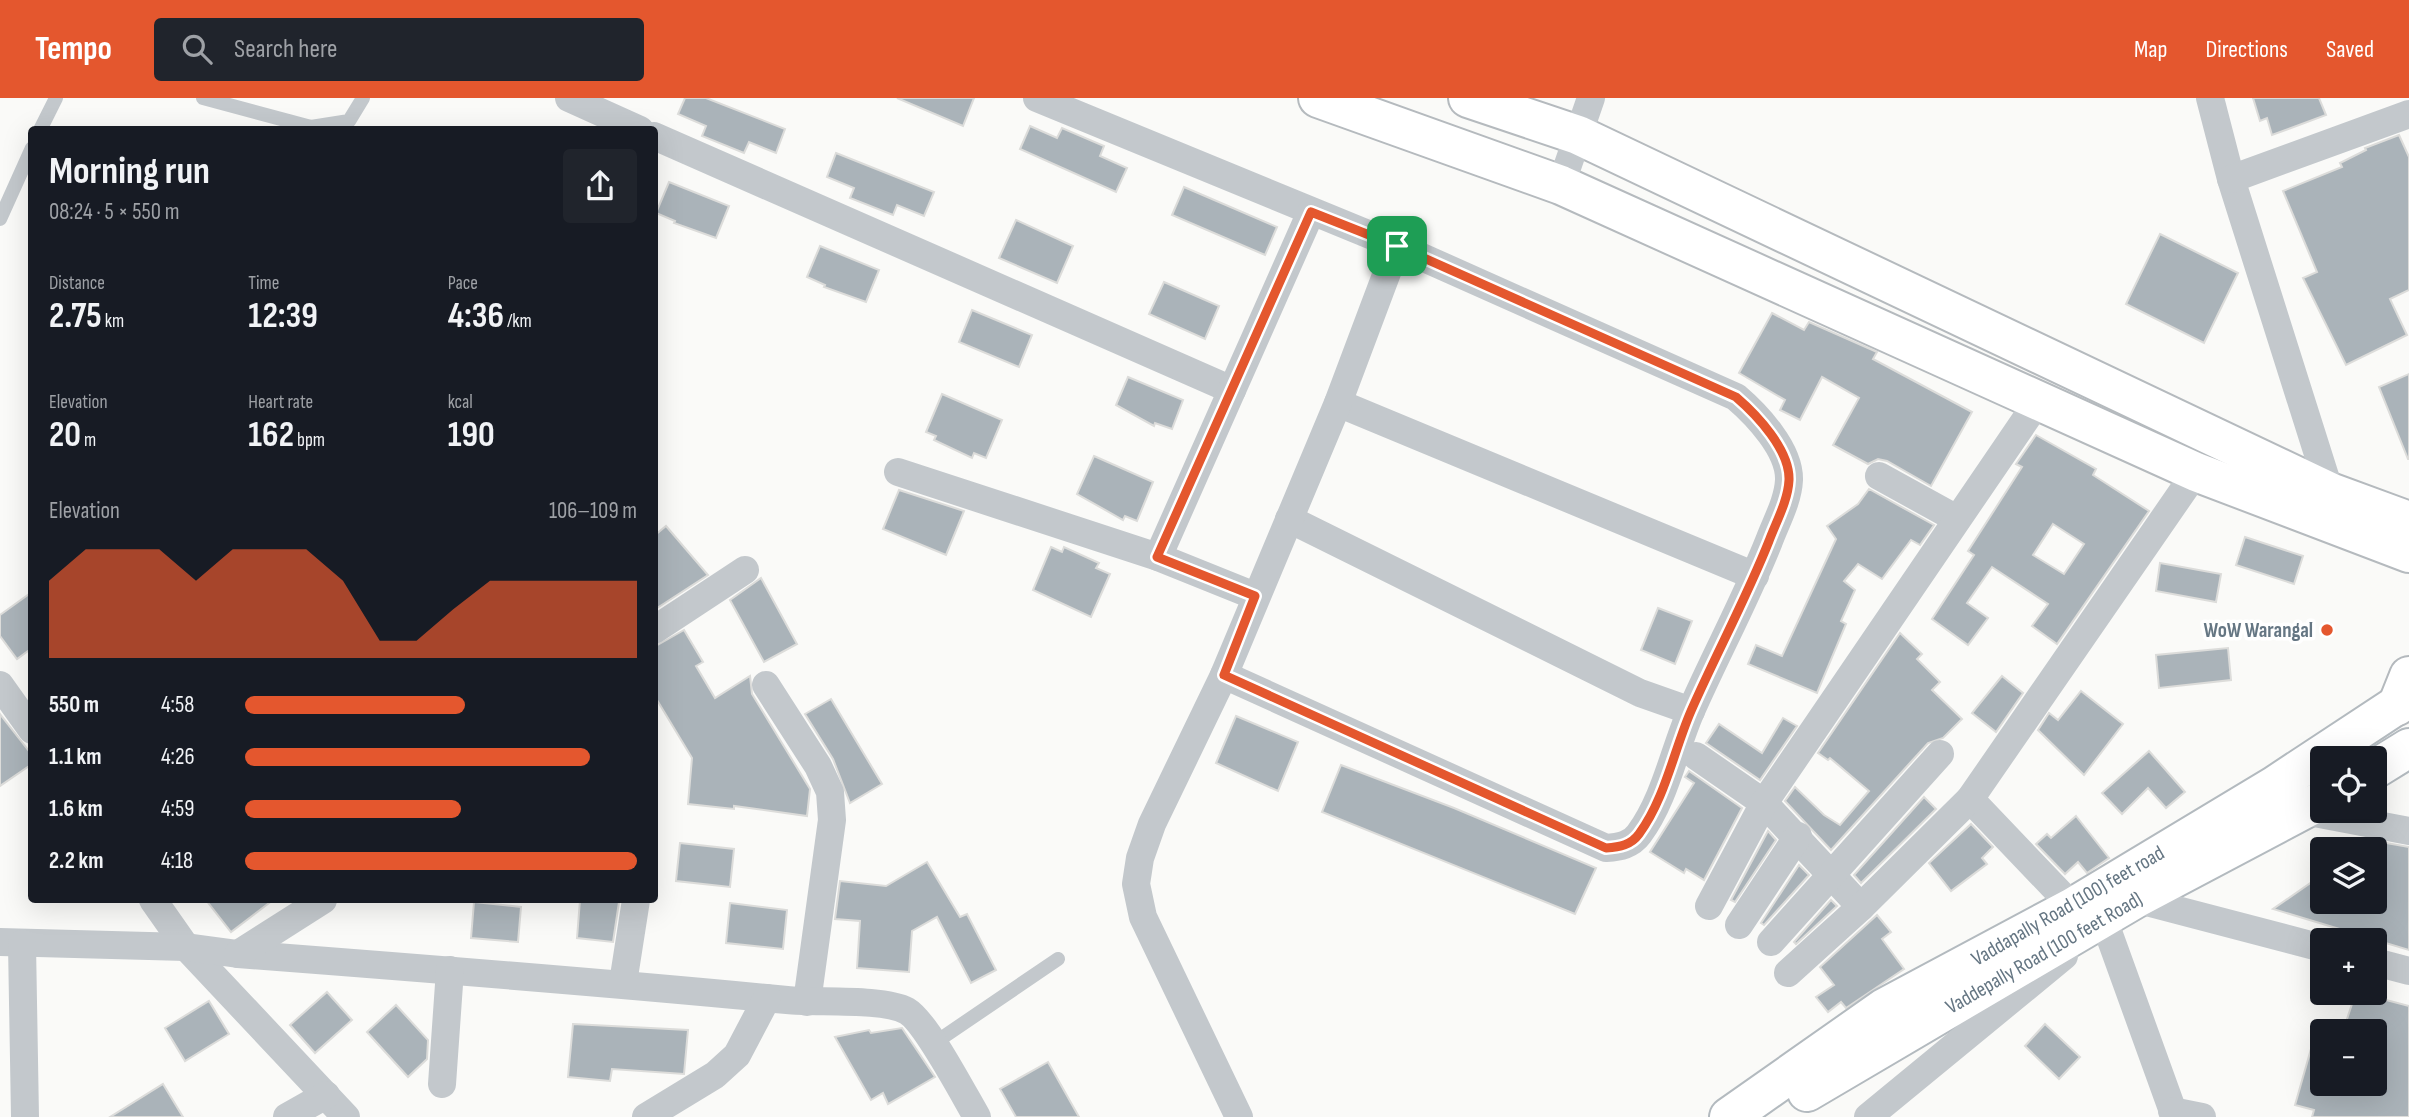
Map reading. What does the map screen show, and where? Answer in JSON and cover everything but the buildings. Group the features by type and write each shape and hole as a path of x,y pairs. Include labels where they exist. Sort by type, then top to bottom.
{"main road":[{"path":"1318,98 1561,185 2196,472 2409,552"},
{"path":"1468,98 1578,135 2330,492 2409,521"},
{"name":"Vaddapally Road (100) feet road","path":"1729,1117 1884,1008 2092,918 2405,693"},
{"path":"2387,762 2409,748"},
{"name":"Vaddepally Road (100 feet Road)","path":"1772,1117 1829,1077 2092,918 2135,899 2310,807"}],"street":[{"path":"569,98 631,126"},
{"path":"1037,98 1397,246 1736,397 1757,415 1777,443 1789,478 1784,502 1755,576 1691,711 1649,819 1637,837 1623,846 1606,848 1224,675"},
{"path":"1561,185 1591,98"},
{"path":"2210,98 2231,179 2330,492"},
{"path":"2231,179 2406,122"},
{"path":"658,138 1232,390"},
{"path":"1157,557 1311,212"},
{"path":"1239,1117 1143,917 1136,884 1140,859 1152,824 1224,675 1338,403 1397,246"},
{"path":"1709,906 1764,803 2039,400"},
{"path":"1338,403 1755,576"},
{"path":"898,472 1157,557 1255,596"},
{"path":"1788,973 1861,907 1970,799 2196,472"},
{"path":"1878,476 1957,519"},
{"path":"1289,519 1640,693 1691,711"},
{"path":"658,627 745,570"},
{"path":"0,685 28,724"},
{"path":"766,685 818,766 830,792 832,820 807,1002"},
{"path":"1771,942 1940,754"},
{"path":"1696,756 1764,803 1798,835 1831,876 1861,907"},
{"path":"1970,799 2092,918 2174,1114 2202,1117"},
{"path":"2379,823 2409,831"},
{"path":"1739,925 1798,835"},
{"path":"2135,899 2310,945"},
{"path":"155,903 186,947 346,1117"},
{"path":"238,954 318,903"},
{"path":"624,983 636,903"},
{"path":"1868,1117 2082,942 2092,918"},
{"path":"25,1117 11,943 186,947 238,954 624,983 807,1002 884,1005 908,1012 933,1044 977,1117"},
{"path":"2387,965 2409,971"},
{"path":"442,1084 450,970"},
{"path":"646,1117 715,1075 737,1055 767,998"},
{"path":"287,1117 326,1095"}],"lane":[{"path":"42,126 56,98"},
{"path":"203,98 307,126"},
{"path":"317,126 349,121 363,98"},
{"path":"0,219 28,157"},
{"path":"933,1044 1058,959"}],"place":[{"name":"WoW Warangal","path":"2327,630"}],"route":[{"path":"1311,212 1397,246 1736,397 1757,415 1777,443 1789,478 1784,502 1755,576 1691,711 1649,819 1637,837 1623,846 1606,848 1224,675 1255,596 1157,557 1311,212"}]}
